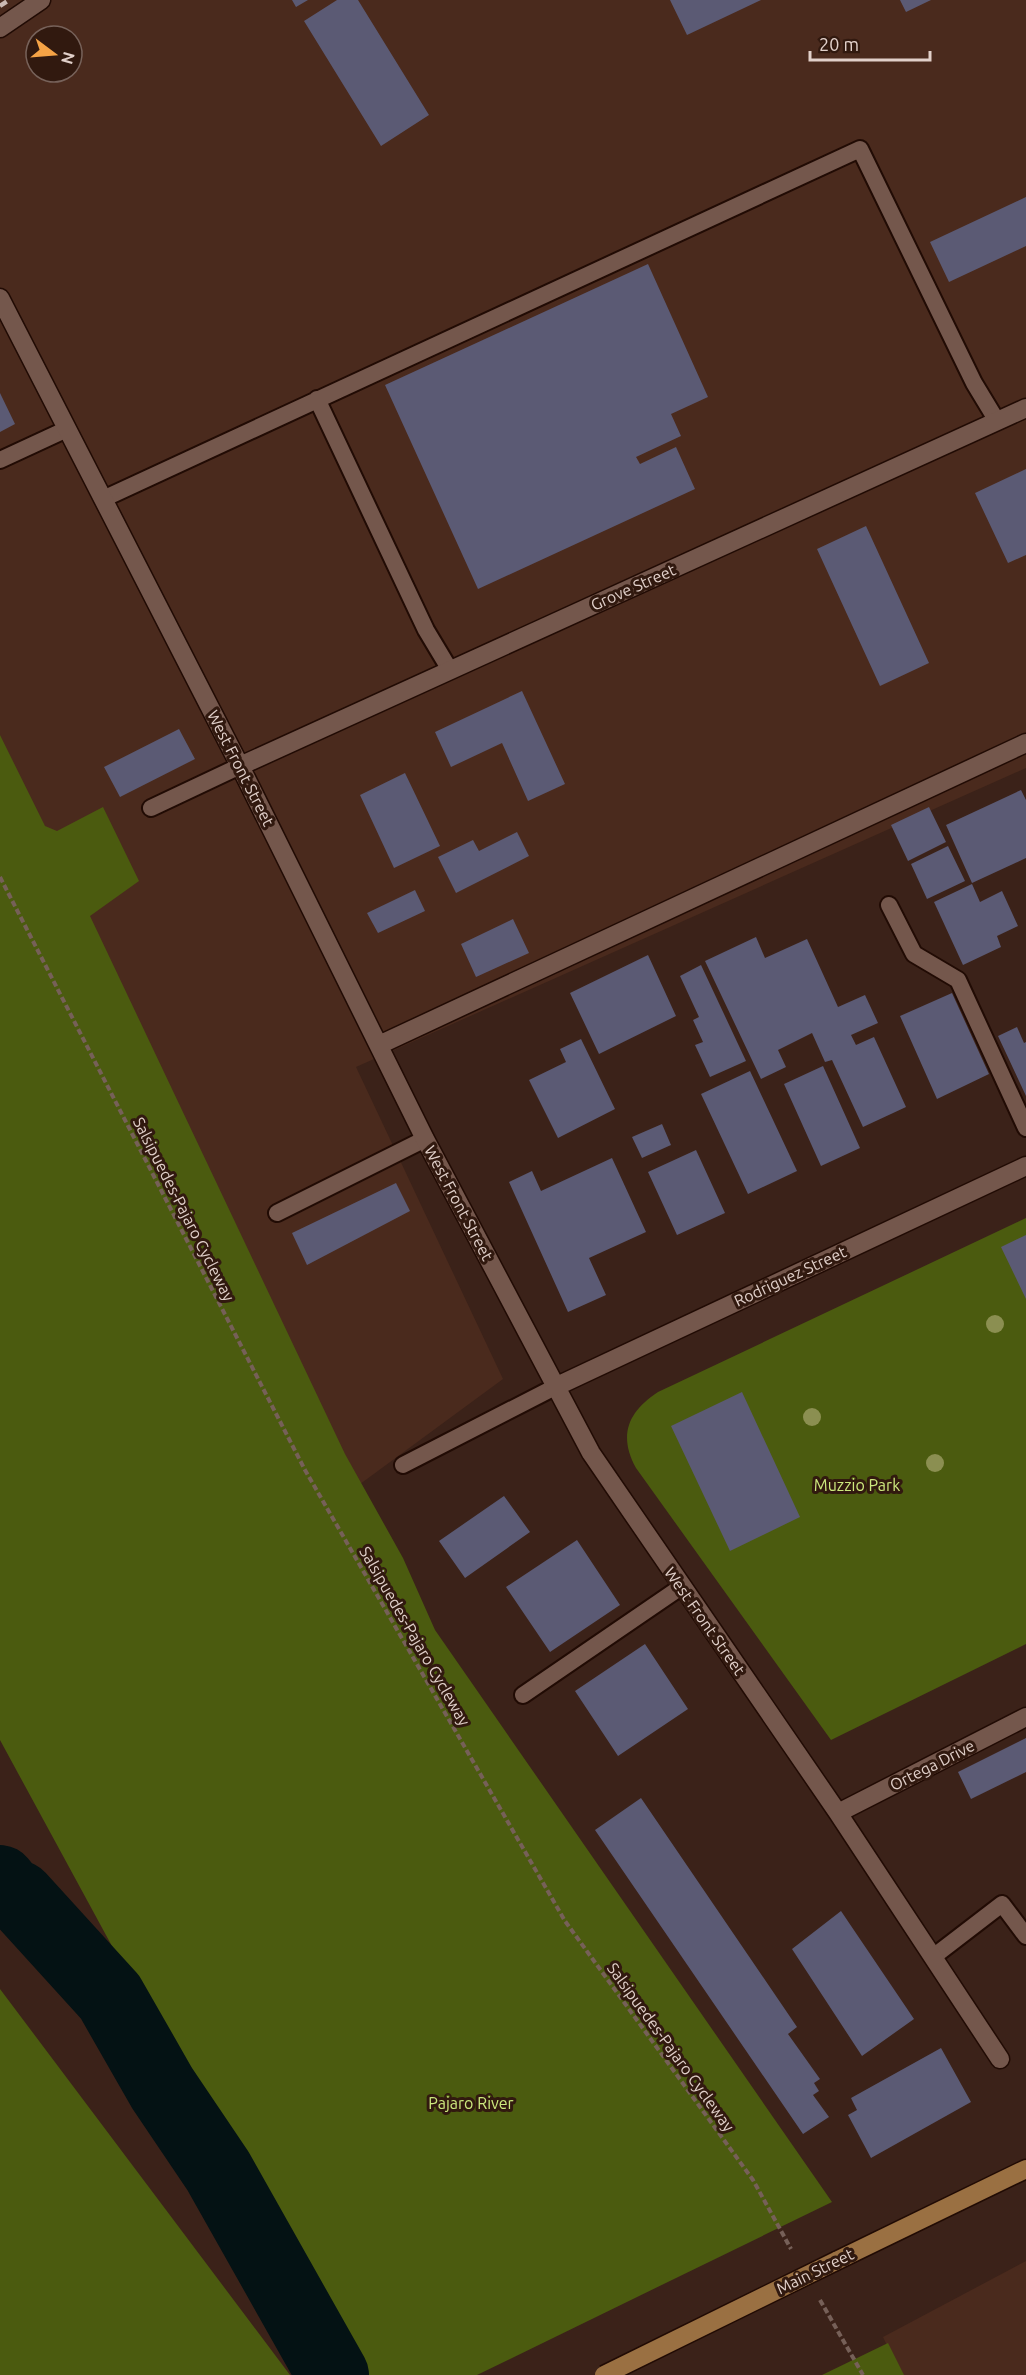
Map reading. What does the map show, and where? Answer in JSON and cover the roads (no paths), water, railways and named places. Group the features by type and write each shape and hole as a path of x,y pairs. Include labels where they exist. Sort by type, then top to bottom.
{"main road":[{"name":"Main Street","path":"604,2375 1026,2169"}],"street":[{"path":"0,28 41,0"},
{"name":"West Front Street","path":"0,298 240,766 425,1139 591,1453 838,1813 1000,2059"},
{"name":"Grove Street","path":"240,766 1026,408"},
{"path":"379,1045 1026,743"},
{"name":"Rodriguez Street","path":"555,1387 1026,1166"},
{"name":"Ortega Drive","path":"838,1813 1026,1717"}],"lane":[{"path":"103,499 860,149 974,383 997,421"},
{"path":"317,399 426,630 450,670"},
{"path":"0,460 67,429"},
{"path":"151,808 240,766"},
{"path":"889,905 914,954 958,980 1026,1128"},
{"path":"277,1213 425,1139"},
{"path":"403,1466 555,1387"},
{"path":"523,1695 681,1587"},
{"path":"933,1957 1002,1904 1026,1936"}],"waterway":[{"name":"Pajaro River","path":"0,1881 9,1892 19,1897 110,1997 162,2088 218,2171 333,2375"}],"railway":[{"path":"0,6 9,0"}],"park label":[{"name":"Muzzio Park","path":"857,1485"}]}
